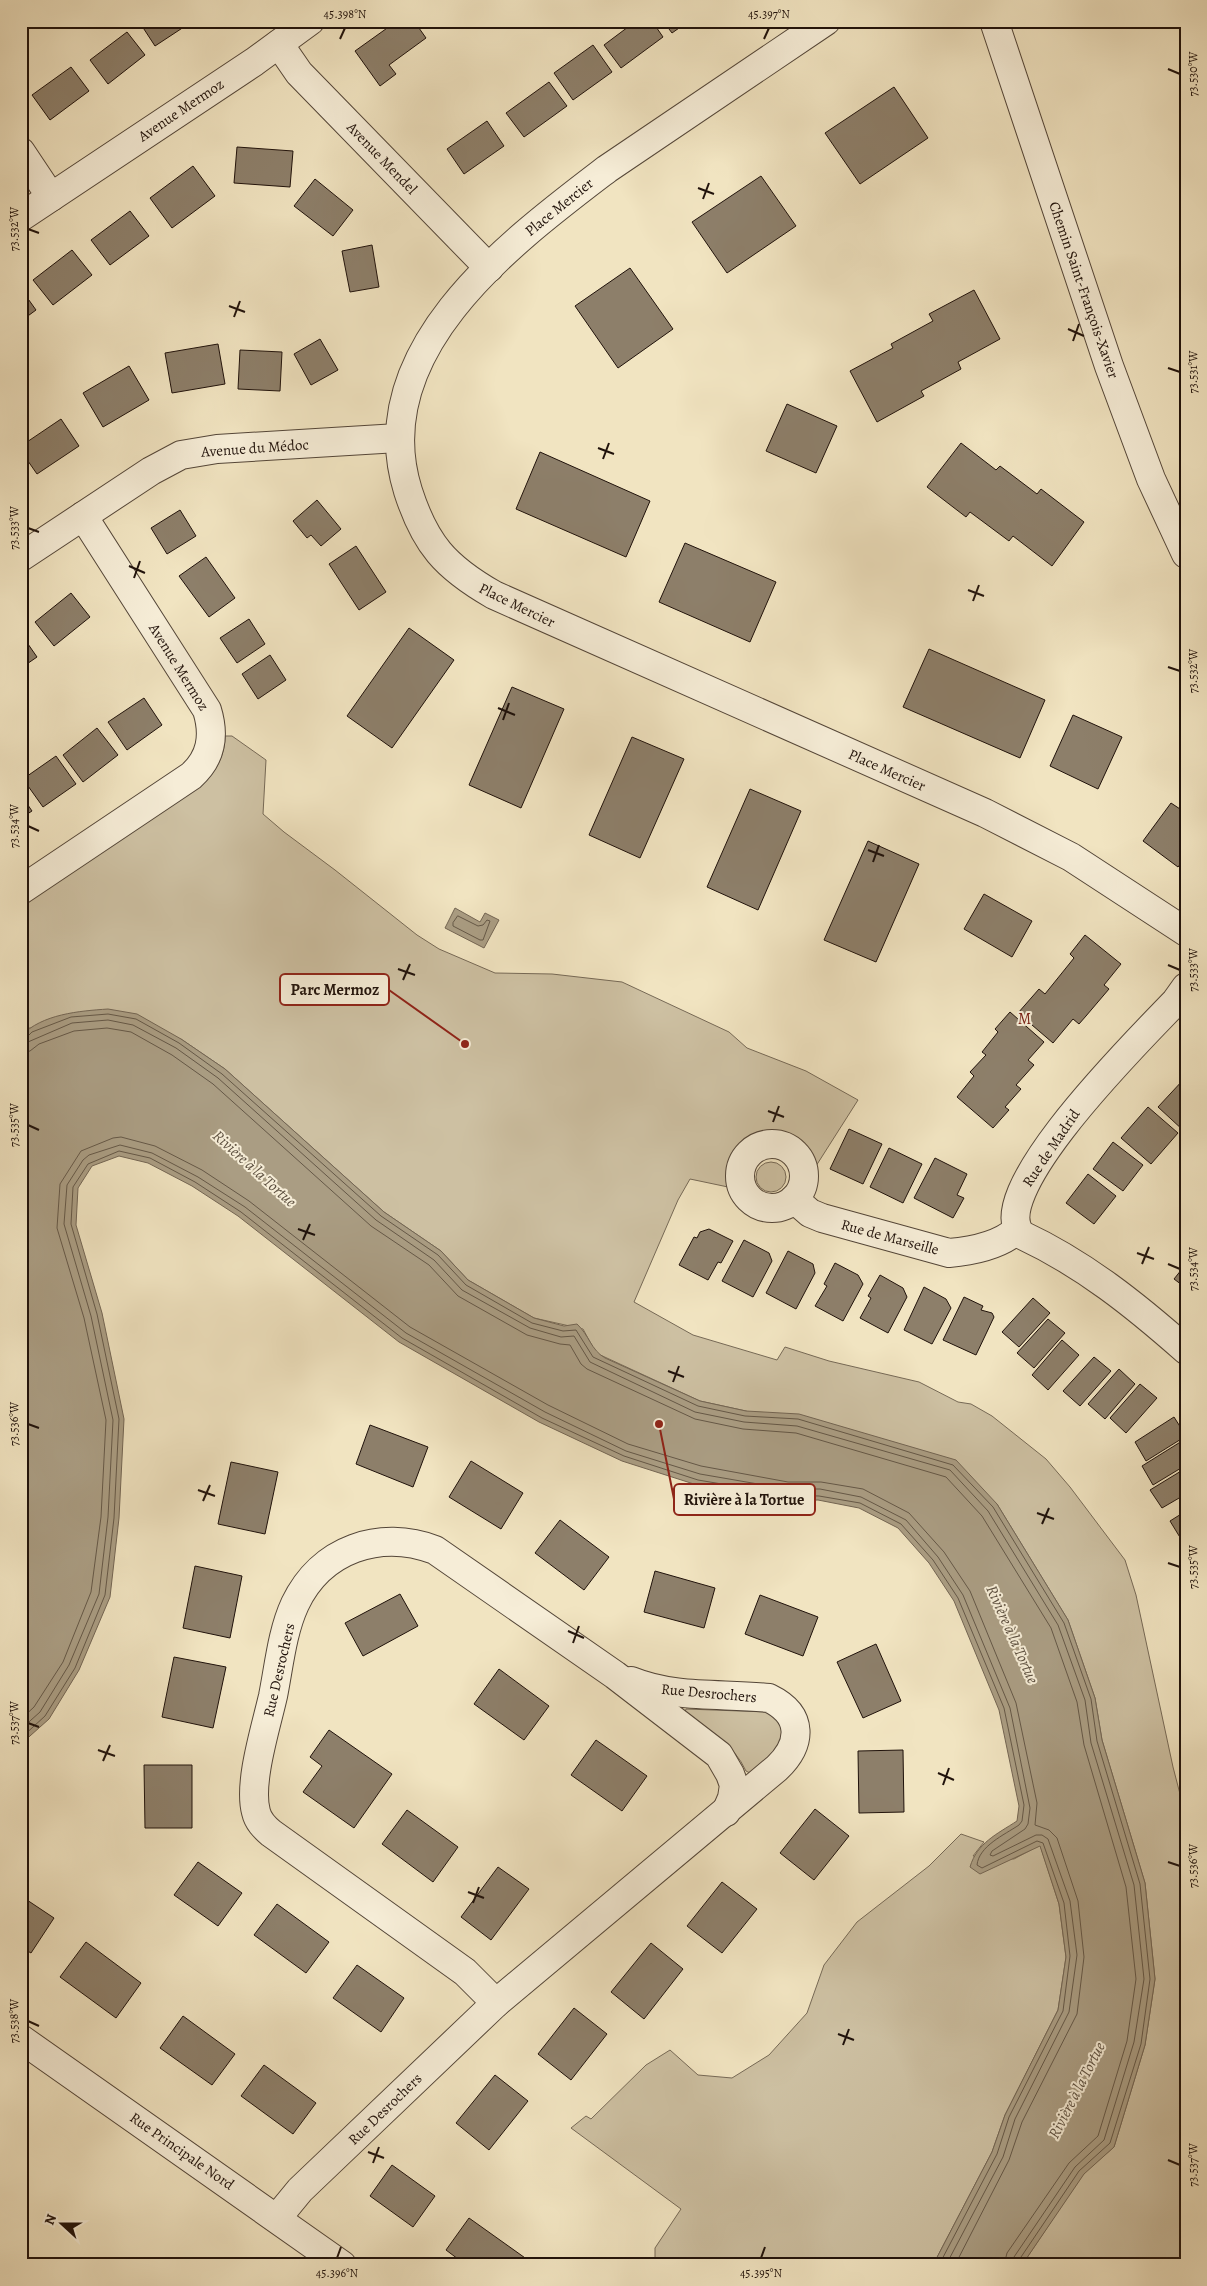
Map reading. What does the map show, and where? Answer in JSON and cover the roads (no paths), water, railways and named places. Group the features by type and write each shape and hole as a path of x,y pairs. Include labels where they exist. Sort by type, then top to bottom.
{"street":[{"name":"Avenue Mermoz","path":"21,217 279,44 310,21"},
{"name":"Place Mercier","path":"826,21 607,169 558,207 489,268 456,304 424,349 408,383 401,415 398,438 404,480 424,533 439,554 455,570 475,585 519,607 747,707 1046,842 1104,877 1186,932"},
{"name":"Chemin Saint-François-Xavier","path":"994,21 1108,366 1148,472 1186,554"},
{"name":"Avenue Mendel","path":"279,44 299,73 489,268"},
{"path":"21,152 51,197"},
{"name":"Avenue du Médoc","path":"21,557 151,471 182,455 217,449 398,438"},
{"name":"Avenue Mermoz","path":"21,890 191,776 203,763 209,751 212,737 211,723 207,710 83,516"},
{"name":"Rue de Madrid","path":"1017,1230 1016,1212 1021,1193 1040,1159 1097,1084 1176,1002 1186,987"},
{"name":"Rue de Marseille","path":"794,1199 806,1210 822,1218 949,1253 992,1245 1017,1230"},
{"path":"1017,1230 1022,1235 1079,1265 1101,1280 1149,1317 1186,1350"},
{"name":"Rue Desrochers","path":"496,2003 465,1972 271,1833 259,1819 254,1800 254,1783 287,1627 295,1606 312,1577 336,1557 356,1547 397,1540 419,1544 436,1550 615,1675 718,1755 730,1774 734,1785 732,1798 726,1812"},
{"name":"Rue Desrochers","path":"277,2218 300,2190 496,2003 726,1812 789,1756 795,1744 795,1731 791,1717 782,1704 769,1698 714,1696 660,1690 615,1675"},
{"name":"Rue Principale Nord","path":"21,2039 342,2265"}],"water":[{"path":"455,908 480,922 485,913 499,920 484,948 445,928"},
{"path":"108,1009 137,1014 181,1039 225,1069 384,1212 441,1251 468,1280 534,1318 564,1326 577,1324 596,1351 605,1358 700,1401 746,1411 799,1414 956,1460 997,1504 1068,1620 1095,1698 1102,1740 1145,1883 1155,1979 1145,2045 1114,2147 1084,2174 1022,2265 933,2265 992,2152 1005,2115 1058,2010 1066,1957 1059,1904 1040,1846 980,1874 970,1867 977,1852 983,1845 1017,1821 1019,1806 999,1710 954,1601 929,1563 898,1528 859,1508 818,1500 787,1501 697,1485 622,1461 539,1422 399,1342 238,1216 192,1186 148,1163 119,1156 92,1166 78,1188 76,1225 102,1313 124,1419 119,1518 110,1597 79,1670 49,1719 21,1744 21,1036 39,1023 50,1018 85,1011"}],"place":[{"name":"Parc Mermoz","path":"465,1044"},
{"name":"Rivière à la Tortue","path":"659,1424"}],"district":[{"name":"M","path":"1025,1018"}]}
